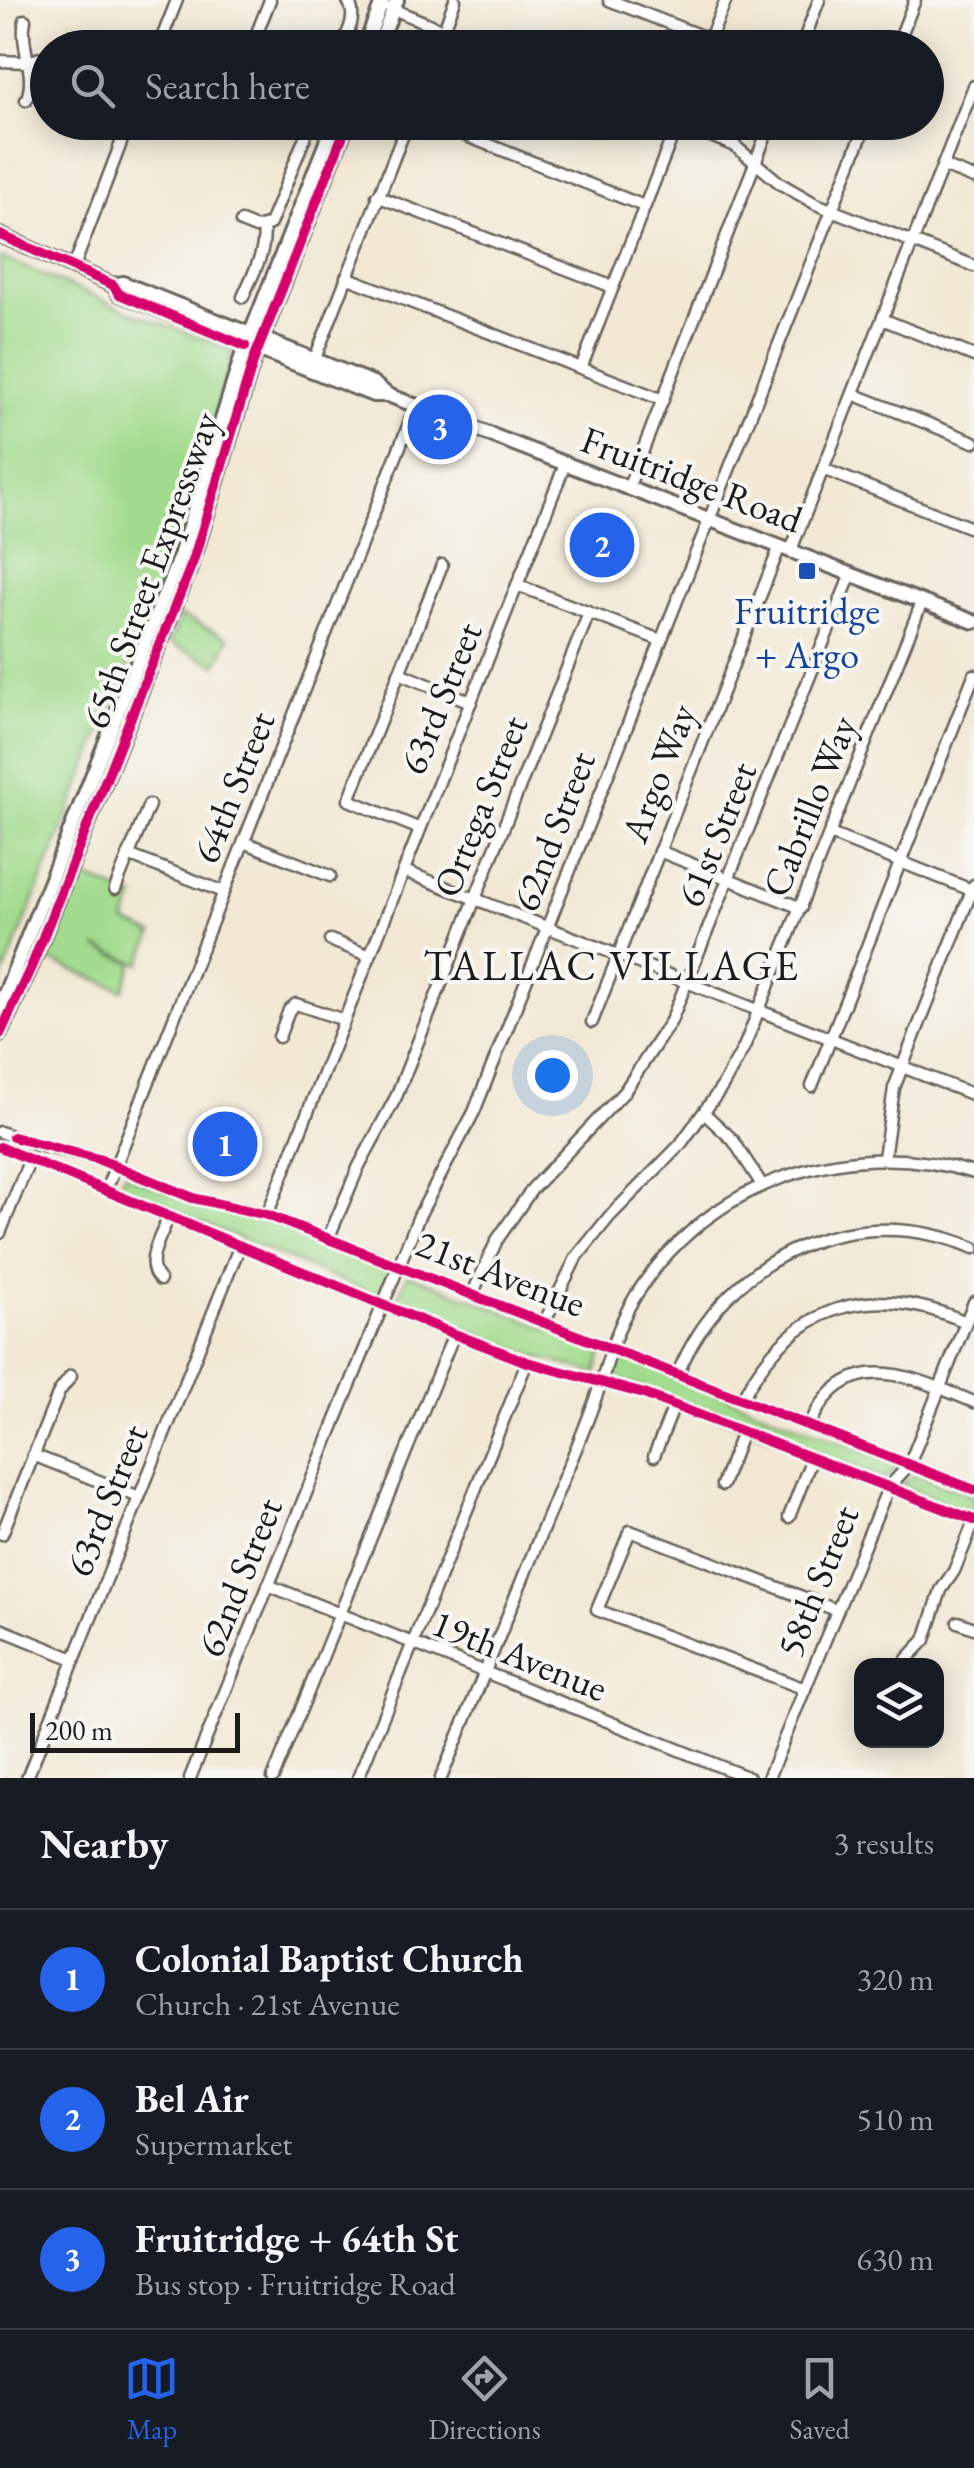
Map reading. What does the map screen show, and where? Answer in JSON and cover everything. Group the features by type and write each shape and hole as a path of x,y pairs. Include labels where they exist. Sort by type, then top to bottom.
{"main road":[{"path":"374,30 388,3"},
{"path":"382,30 388,3"},
{"name":"65th Street Expressway","path":"0,1006 180,556 327,140"},
{"name":"65th Street Expressway","path":"0,1034 32,966 193,562 254,343 340,140"},
{"name":"Fruitridge Road","path":"0,235 112,285 123,283 373,396 388,395"},
{"name":"Fruitridge Road","path":"254,343 373,383 388,395 974,622"}],"street":[{"path":"165,30 177,0"},
{"path":"258,30 270,0"},
{"path":"348,30 354,9 349,0"},
{"path":"388,3 444,30 455,0"},
{"path":"609,0 678,30"},
{"path":"713,30 726,0"},
{"path":"808,30 819,0"},
{"path":"903,30 915,0"},
{"path":"25,20 22,36 30,91 26,100"},
{"path":"0,61 30,61"},
{"path":"786,548 823,470 974,86"},
{"path":"73,268 122,140"},
{"path":"241,222 263,228 270,224 304,140"},
{"path":"314,361 400,140"},
{"path":"477,140 644,206"},
{"path":"580,368 670,140"},
{"path":"720,140 735,146 797,194 974,266"},
{"path":"629,486 765,140"},
{"name":"62nd Street","path":"190,1778 419,1216 470,1122 860,140"},
{"path":"943,166 974,178"},
{"path":"377,196 612,286"},
{"path":"243,297 265,242 263,228"},
{"path":"346,278 663,400"},
{"path":"882,319 974,356"},
{"path":"853,394 974,442"},
{"name":"64th Street","path":"106,1190 416,406"},
{"name":"63rd Street","path":"267,1215 566,462"},
{"path":"823,470 974,530"},
{"name":"Argo Way","path":"592,1022 786,548"},
{"path":"420,829 349,800 442,566"},
{"name":"61st Street","path":"472,1295 483,1267 514,1214 551,1166 641,1070 672,1021 850,574"},
{"path":"517,586 660,640"},
{"name":"Cabrillo Way","path":"544,1323 566,1274 588,1242 662,1166 731,1071 760,1011 922,602"},
{"name":"Ortega Street","path":"328,1239 354,1176 396,1097 589,613"},
{"path":"400,673 471,702"},
{"path":"812,1086 974,675"},
{"path":"115,889 149,805"},
{"path":"830,834 973,889 902,1067 889,1110 884,1158"},
{"path":"244,842 330,876"},
{"path":"660,851 801,908"},
{"path":"128,856 224,892"},
{"path":"404,871 973,1093"},
{"path":"330,940 370,956"},
{"path":"279,1037 288,1010 296,1004 344,1020"},
{"path":"704,1113 732,1140 762,1185"},
{"name":"21st Avenue","path":"0,1132 115,1166 193,1198 267,1215 974,1490"},
{"name":"21st Avenue","path":"0,1147 454,1334 528,1362 674,1406 974,1521"},
{"path":"441,1778 601,1383 610,1347 631,1304 670,1251 721,1208 762,1185 824,1164 884,1158 935,1163 974,1173"},
{"path":"0,1233 30,1159"},
{"path":"160,1280 152,1273 151,1264 170,1216"},
{"path":"678,1374 698,1333 724,1300 769,1263 808,1244 845,1234 884,1230 923,1233 974,1248"},
{"name":"63rd Street","path":"27,1778 240,1245"},
{"path":"742,1399 759,1368 780,1343 808,1322 834,1310 869,1302 905,1302 966,1322"},
{"name":"58th Street","path":"768,1778 888,1488 910,1465 974,1302"},
{"path":"273,1778 454,1334"},
{"path":"358,1778 528,1362"},
{"path":"809,1426 830,1394 866,1374 900,1374 974,1402"},
{"path":"2,1534 59,1392 71,1376"},
{"path":"654,1456 674,1406"},
{"path":"722,1485 742,1432"},
{"path":"33,1455 139,1498"},
{"path":"789,1517 812,1458"},
{"path":"909,1658 925,1640 941,1590 954,1571 974,1521"},
{"path":"804,1689 597,1610 630,1531 836,1610"},
{"name":"19th Avenue","path":"268,1585 750,1778"},
{"path":"958,1622 974,1628"},
{"path":"0,1630 74,1659"}],"green space":[{"path":"0,257 233,350 184,527 0,984"},
{"path":"181,616 229,638 217,665 169,643"},
{"path":"78,874 135,897 125,922 153,934 140,964 96,947 133,963 123,990 46,959"},
{"path":"124,1174 191,1201 265,1218 393,1266 381,1297 117,1188"},
{"path":"408,1274 603,1350 596,1373 530,1355 395,1304"},
{"path":"618,1354 899,1465 885,1479 615,1378"},
{"path":"916,1474 974,1496 974,1515 900,1485"}],"cycle path":[{"path":"0,1034 32,965 193,561 254,359 341,140"},
{"path":"0,235 113,285 119,294 245,346"},
{"path":"13,1137 98,1159 193,1198 267,1215 974,1490"},
{"path":"0,1147 527,1362 644,1394 974,1520"}],"place":[{"name":"Fruitridge + 64th St","path":"440,427"},
{"name":"Bel Air","path":"602,545"},
{"name":"Fruitridge + Argo","path":"807,571"},
{"name":"Colonial Baptist Church","path":"225,1144"}],"district":[{"name":"TALLAC VILLAGE","path":"612,965"}]}
